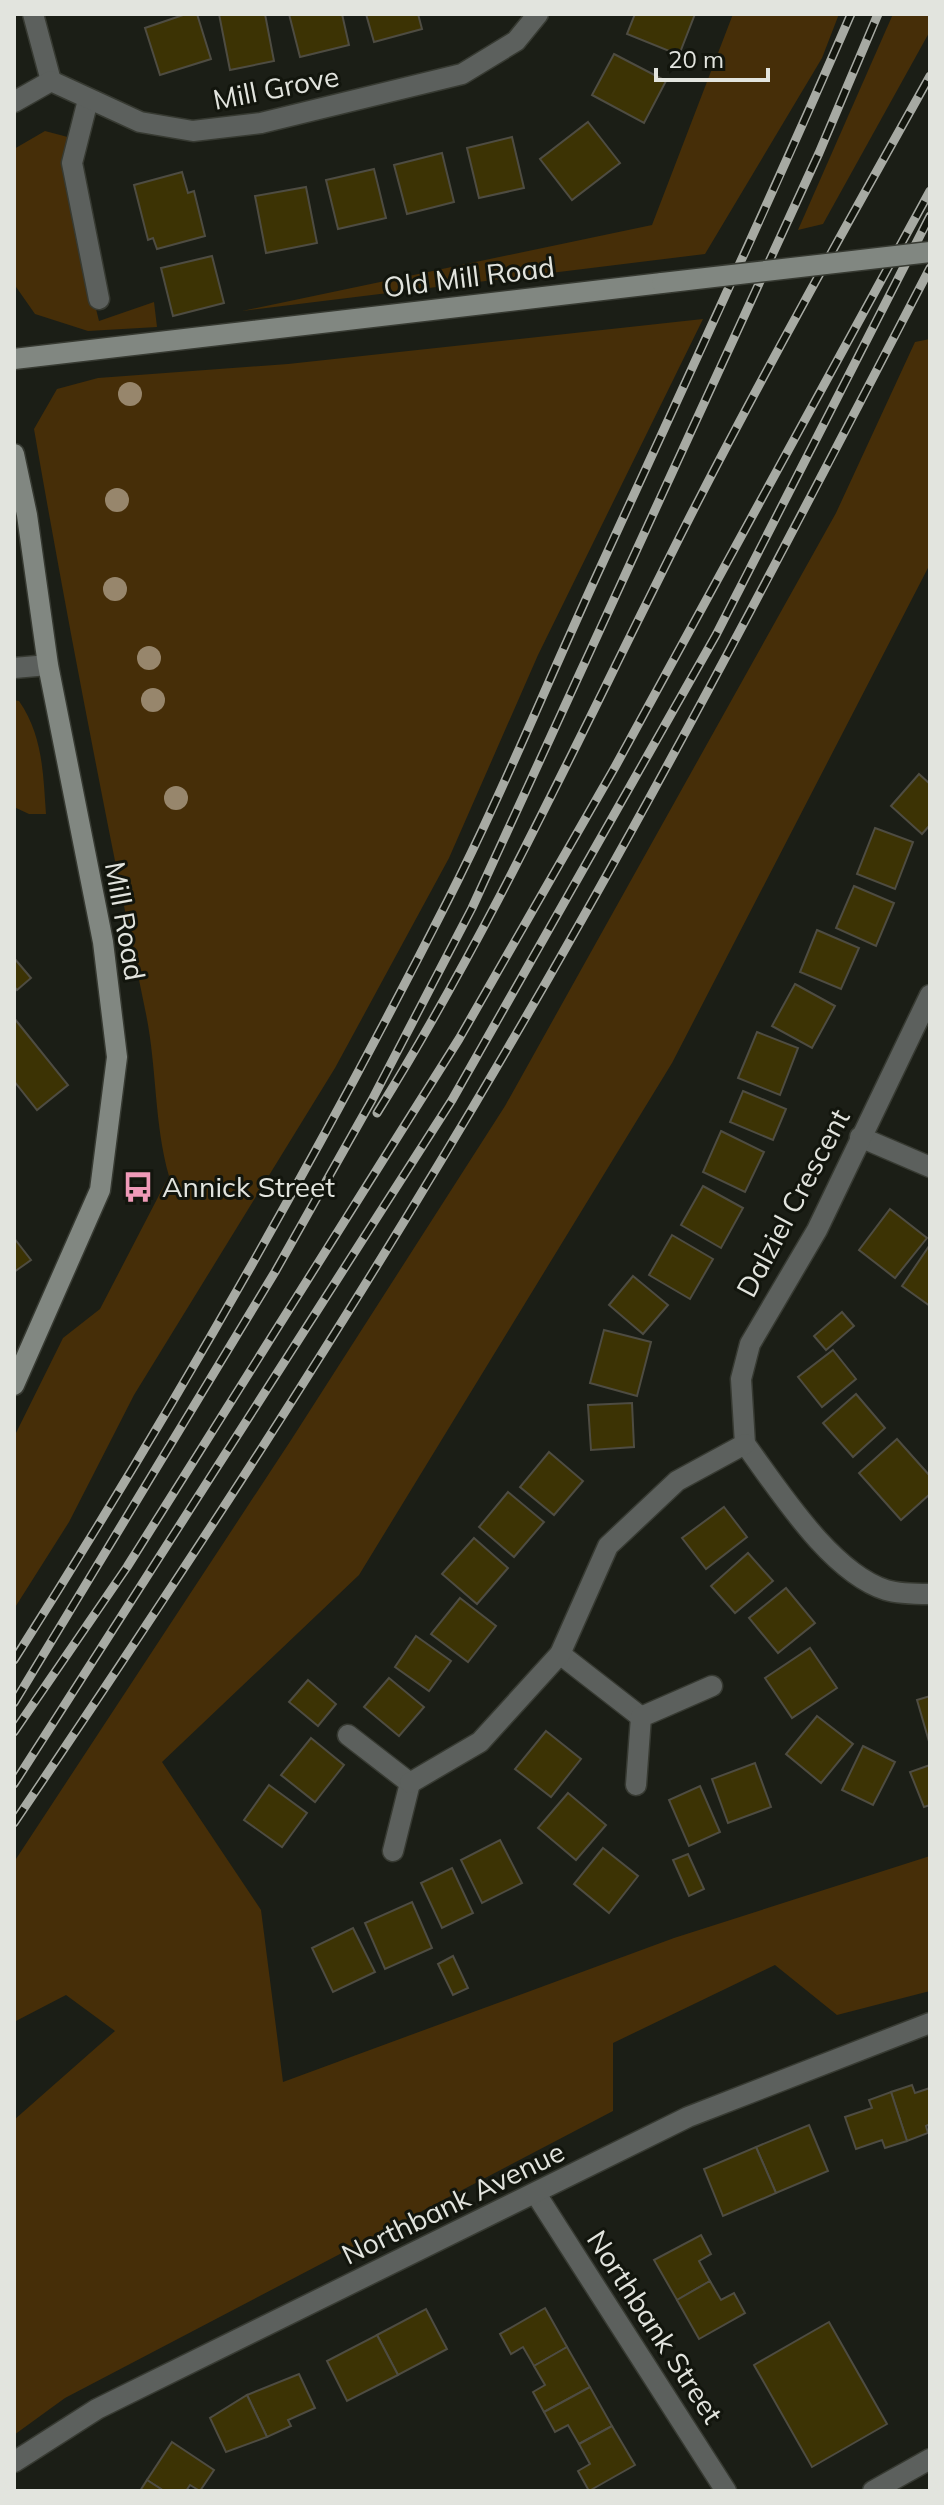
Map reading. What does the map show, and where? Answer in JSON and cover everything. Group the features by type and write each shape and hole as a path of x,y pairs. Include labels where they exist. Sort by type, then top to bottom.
{"street":[{"path":"14,102 51,81 33,14"},
{"name":"Mill Grove","path":"51,81 140,122 193,131 261,123 462,74 516,41 538,14"},
{"path":"88,100 72,163 99,299"},
{"name":"Old Mill Road","path":"14,359 930,252"},
{"name":"Mill Road","path":"14,454 27,515 48,665 103,942 117,1057 100,1190 14,1385"},
{"path":"14,668 48,665"},
{"name":"Dalziel Crescent","path":"745,1444 741,1379 750,1344 817,1230 930,995"},
{"path":"860,1137 930,1167"},
{"path":"393,1851 410,1783 480,1742 560,1654 608,1546 677,1481 745,1444 799,1517 849,1570 887,1591 930,1594"},
{"path":"560,1654 641,1717"},
{"path":"641,1717 712,1686"},
{"path":"636,1785 641,1717"},
{"path":"348,1735 410,1783"},
{"name":"Northbank Avenue","path":"14,2462 97,2409 688,2117 930,2023"},
{"name":"Northbank Street","path":"536,2194 726,2491"},
{"path":"873,2491 930,2459"}],"shaded area":[{"path":"733,14 839,14 822,58 705,254 242,311 652,225"},
{"path":"893,14 930,14 930,31 823,224 798,230"},
{"path":"45,131 79,140 65,185 99,321 154,302 157,327 88,331 35,314 14,284 14,149"},
{"path":"703,319 538,655 449,858 335,1068 134,1395 69,1522 14,1609 14,1437 63,1338 100,1309 169,1176 146,1014 34,429 57,389 98,378 288,364"},
{"path":"930,339 930,564 672,1063 359,1575 162,1762 261,1910 283,2082 674,1938 930,1856 930,1991 837,2015 775,1965 613,2043 613,2111 65,2398 14,2435 14,2120 115,2031 66,1995 14,2022 14,1862 293,1437 505,1106 836,513 915,342"},
{"path":"14,700 19,701 27,714 37,741 46,814 29,814 14,807"}],"building":[{"path":"186,14 197,14 211,59 160,75 145,28"},
{"path":"219,14 265,14 274,61 230,70"},
{"path":"289,14 342,14 349,45 300,57"},
{"path":"366,14 418,14 422,29 374,42"},
{"path":"635,14 695,14 679,55 627,34"},
{"path":"614,54 666,81 644,123 592,95"},
{"path":"588,122 620,163 572,200 540,159"},
{"path":"512,137 524,188 479,198 467,148"},
{"path":"442,153 454,202 407,214 394,165"},
{"path":"374,169 386,218 338,229 326,180"},
{"path":"182,172 188,193 194,191 205,236 157,249 153,238 148,240 134,185"},
{"path":"306,187 317,243 266,253 255,196"},
{"path":"212,256 224,303 173,316 161,268"},
{"path":"919,774 930,784 930,825 922,834 891,806"},
{"path":"875,828 913,842 895,889 857,874"},
{"path":"854,886 894,903 876,946 836,928"},
{"path":"817,930 859,948 841,989 800,972"},
{"path":"14,958 31,978 17,990 14,986"},
{"path":"795,984 835,1006 812,1048 772,1026"},
{"path":"14,1018 68,1085 37,1110 14,1081"},
{"path":"757,1032 798,1048 780,1095 738,1078"},
{"path":"743,1091 786,1109 773,1140 730,1122"},
{"path":"721,1131 764,1152 745,1192 703,1172"},
{"path":"703,1186 743,1208 721,1248 681,1225"},
{"path":"890,1209 927,1238 895,1278 859,1250"},
{"path":"672,1235 713,1259 690,1299 649,1275"},
{"path":"14,1238 31,1260 14,1272"},
{"path":"930,1247 930,1306 902,1286"},
{"path":"633,1276 668,1305 643,1334 609,1305"},
{"path":"842,1312 854,1326 826,1350 814,1336"},
{"path":"604,1330 651,1342 637,1396 590,1383"},
{"path":"833,1350 856,1379 822,1407 798,1377"},
{"path":"856,1394 885,1428 853,1457 823,1423"},
{"path":"632,1403 634,1447 591,1450 588,1405"},
{"path":"897,1439 930,1476 930,1494 901,1520 859,1473"},
{"path":"549,1452 583,1481 554,1515 520,1487"},
{"path":"508,1492 544,1522 514,1557 479,1527"},
{"path":"724,1507 747,1537 706,1569 682,1538"},
{"path":"474,1538 508,1568 477,1604 442,1574"},
{"path":"748,1553 773,1581 735,1613 711,1586"},
{"path":"786,1588 815,1623 778,1653 749,1618"},
{"path":"460,1598 496,1626 468,1662 431,1634"},
{"path":"416,1636 451,1661 429,1691 395,1667"},
{"path":"810,1648 837,1688 792,1718 765,1678"},
{"path":"389,1678 424,1707 399,1736 364,1707"},
{"path":"308,1680 336,1704 318,1726 289,1702"},
{"path":"930,1696 930,1745 917,1700"},
{"path":"817,1716 853,1744 821,1783 786,1754"},
{"path":"546,1731 581,1759 551,1797 515,1769"},
{"path":"311,1738 344,1765 315,1802 281,1775"},
{"path":"863,1746 895,1762 873,1805 842,1790"},
{"path":"755,1763 771,1807 728,1823 712,1779"},
{"path":"930,1765 930,1805 924,1807 910,1772"},
{"path":"269,1785 307,1813 282,1847 244,1820"},
{"path":"700,1786 720,1832 689,1846 669,1800"},
{"path":"568,1793 606,1825 576,1860 538,1828"},
{"path":"500,1840 522,1883 482,1903 461,1860"},
{"path":"603,1848 638,1876 609,1913 574,1884"},
{"path":"688,1854 704,1889 689,1896 673,1860"},
{"path":"452,1868 473,1913 442,1928 421,1883"},
{"path":"412,1902 432,1948 385,1969 365,1923"},
{"path":"353,1928 375,1972 333,1992 312,1948"},
{"path":"453,1956 468,1988 453,1995 438,1964"},
{"path":"912,2085 915,2093 930,2088 930,2124 926,2126 928,2133 907,2141 891,2092"},
{"path":"891,2092 907,2141 885,2148 882,2140 856,2149 845,2117 872,2108 869,2100"},
{"path":"809,2125 828,2171 776,2193 756,2147"},
{"path":"756,2147 776,2193 723,2216 704,2169"},
{"path":"701,2235 711,2254 699,2261 710,2281 677,2300 654,2260"},
{"path":"710,2281 721,2300 734,2293 745,2313 699,2339 677,2300"},
{"path":"545,2308 567,2347 534,2366 523,2347 511,2354 500,2334"},
{"path":"426,2309 447,2349 398,2375 377,2335"},
{"path":"829,2322 887,2424 812,2467 754,2365"},
{"path":"377,2335 398,2375 347,2401 327,2361"},
{"path":"567,2347 590,2387 544,2412 533,2392 545,2385 534,2366"},
{"path":"299,2374 315,2408 288,2420 291,2426 267,2437 247,2395"},
{"path":"590,2387 612,2426 579,2444 568,2425 555,2432 544,2412"},
{"path":"247,2395 267,2437 226,2452 210,2418"},
{"path":"612,2426 635,2465 589,2491 578,2471 590,2464 579,2444"},
{"path":"172,2442 214,2470 200,2491 190,2485 186,2491 164,2491 147,2480"},
{"path":"147,2480 164,2491 140,2491"}],"railway":[{"path":"14,1660 129,1475 240,1286 346,1095 447,902 507,776 851,14"},
{"path":"14,1703 275,1272 372,1100 472,908 819,153 878,14"},
{"path":"377,1113 503,890 723,452 930,76"},
{"path":"14,1732 127,1567 459,1039 615,767 930,191"},
{"path":"14,1784 452,1100 716,635 930,216"},
{"path":"14,1823 264,1445 502,1058 668,765 930,268"}],"place":[{"name":"Annick Street","path":"138,1187"}]}
